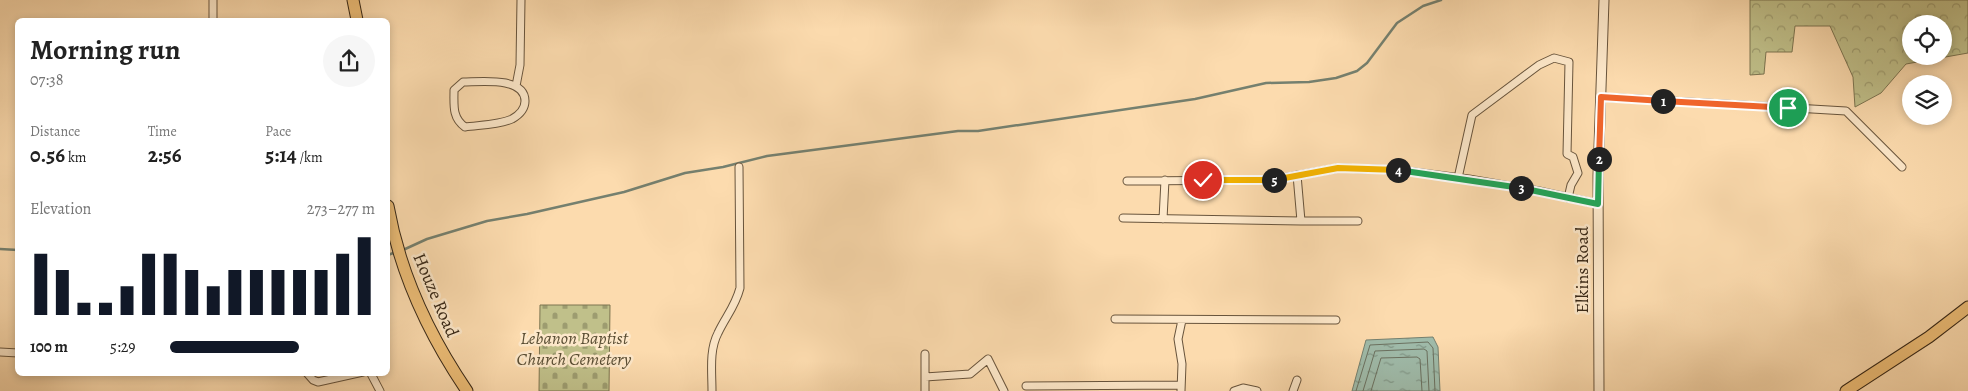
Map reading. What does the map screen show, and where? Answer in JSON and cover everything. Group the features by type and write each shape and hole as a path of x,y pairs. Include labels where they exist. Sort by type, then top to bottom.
{"main road":[{"path":"353,0 356,18"},
{"name":"Houze Road","path":"390,215 398,251 418,306 447,362 467,391"},
{"path":"1846,391 1929,337 1968,307"}],"street":[{"path":"213,0 213,18"},
{"path":"516,86 520,65 521,0"},
{"name":"Elkins Road","path":"1599,391 1598,204 1604,0"},
{"path":"1458,178 1472,115 1539,65 1554,58 1569,62 1570,91 1567,154 1573,157 1578,173 1571,185 1568,198"},
{"path":"463,82 498,82 516,86 522,92 525,99 519,114 510,120 465,127 460,123 454,112 454,90 463,82"},
{"path":"1601,97 1846,111 1902,167"},
{"path":"712,391 713,349 717,334 736,304 740,288 738,167"},
{"path":"1127,181 1272,180 1338,168 1398,170 1539,191 1598,204"},
{"path":"1297,175 1300,221"},
{"path":"1163,219 1165,180"},
{"path":"1123,218 1358,220"},
{"path":"1115,319 1336,320"},
{"path":"1026,386 1181,388 1182,364 1178,339 1182,320"},
{"path":"0,352 15,353"},
{"path":"925,354 925,391"},
{"path":"925,377 970,374 988,359 1004,391"},
{"path":"310,376 318,382 345,376"},
{"path":"372,376 380,391"},
{"path":"1293,391 1297,380"},
{"path":"1234,391 1243,388 1257,391"}],"green space":[{"path":"1750,0 1968,0 1968,53 1952,56 1952,15 1902,15 1902,65 1905,65 1881,93 1855,107 1853,77 1830,26 1795,26 1792,52 1766,52 1764,74 1750,75"},
{"name":"Lebanon Baptist Church Cemetery","path":"540,305 610,305 609,391 539,391"}],"water":[{"path":"1433,337 1438,347 1440,391 1352,391 1366,340"}],"waterway":[{"path":"403,250 427,239 487,221 624,192 685,173 723,167 767,156 958,131 978,131 1195,99 1266,83 1309,82 1336,78 1357,71 1367,63 1397,23 1423,6 1441,0"},
{"path":"0,249 15,250"},
{"path":"390,254 396,252"}],"route":[{"path":"1203,180 1272,180 1338,168 1398,170 1469,179 1539,191 1598,204 1601,97 1788,108"}]}
